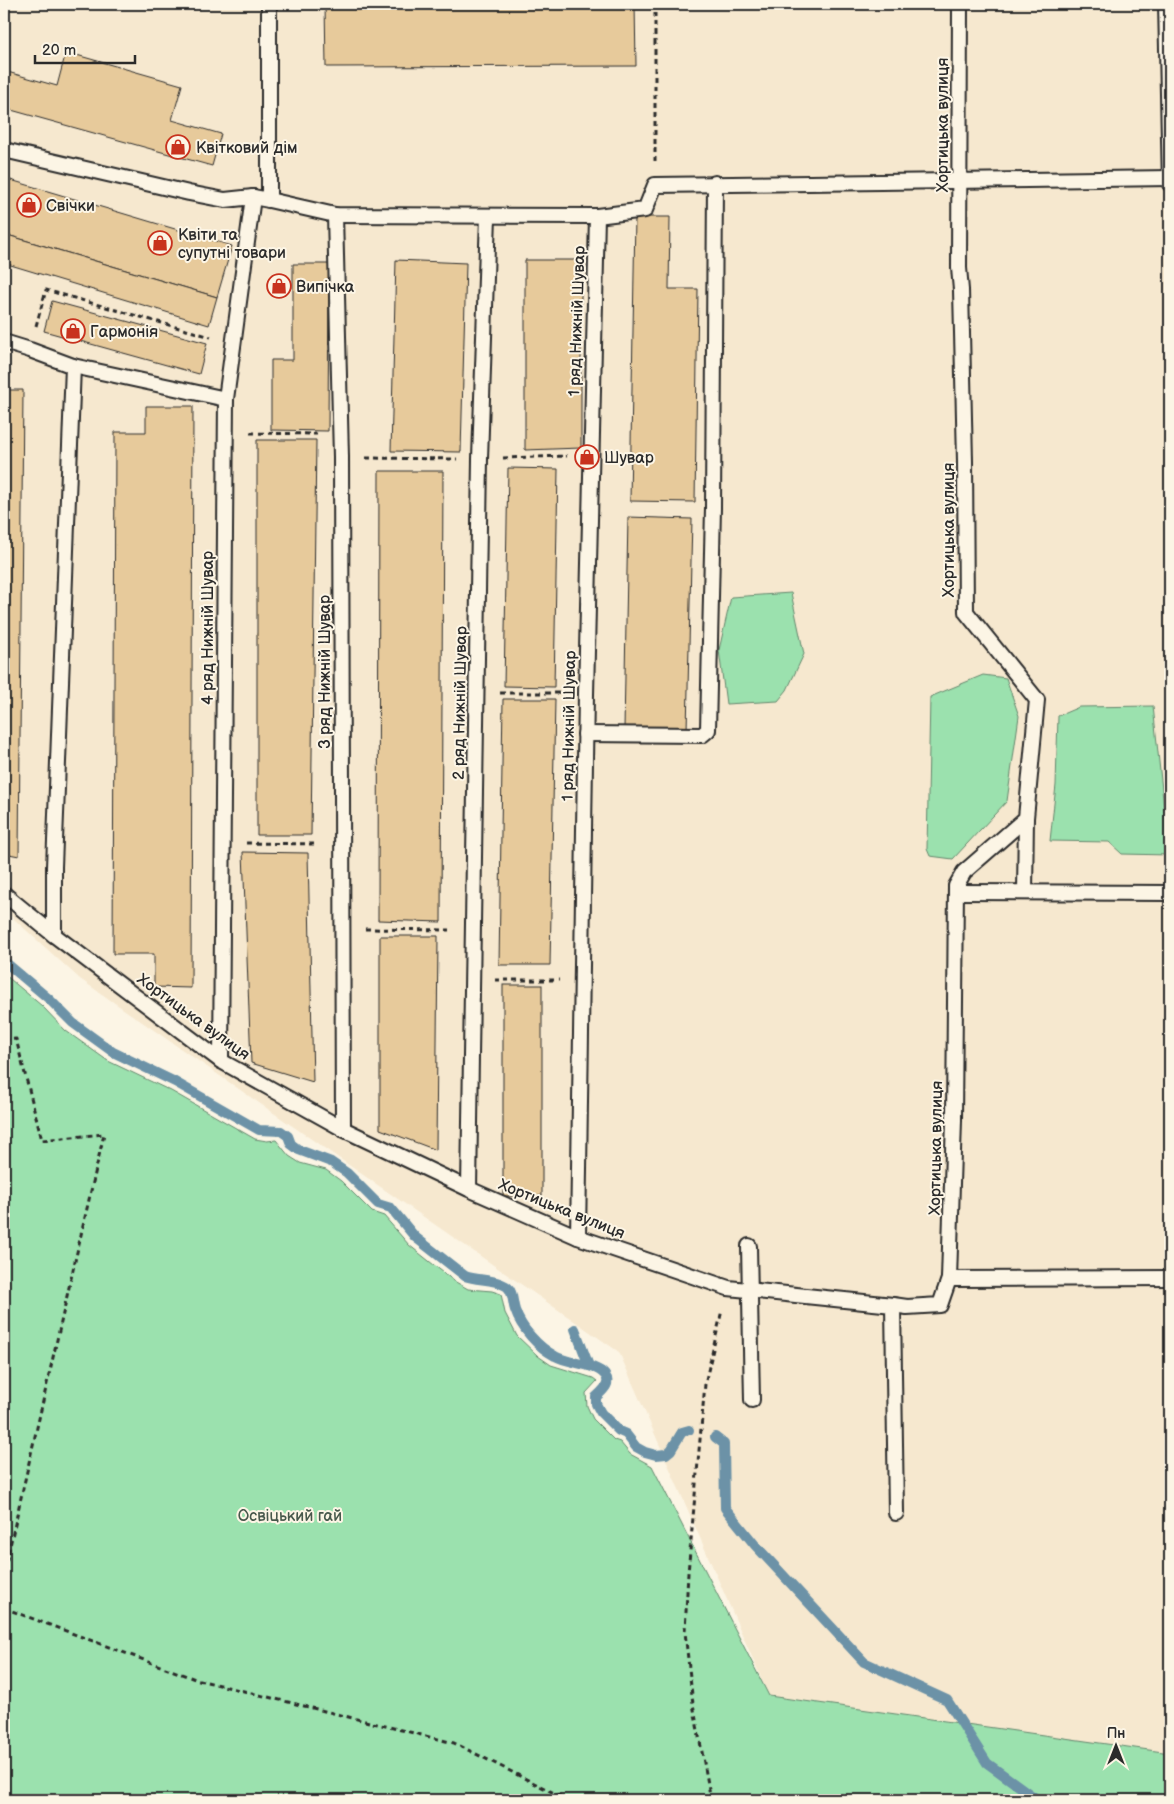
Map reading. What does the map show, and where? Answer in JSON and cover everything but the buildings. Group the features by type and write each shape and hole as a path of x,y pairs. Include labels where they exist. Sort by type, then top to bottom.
{"lane":[{"path":"268,200 269,4"},
{"name":"Хортицька вулиця","path":"4,894 54,935 221,1061 342,1129 468,1190 578,1237 728,1288 893,1306 940,1305 949,1279 954,1120 956,886 964,872 1026,818 1037,700 966,612 965,461 959,268 960,4"},
{"path":"1166,4 1170,184"},
{"path":"4,150 189,194 225,200 253,197 335,215 597,216 645,210 655,184 960,182 1170,178"},
{"path":"586,734 702,735 708,730 713,508 715,183"},
{"name":"4 ряд Нижній Шувар","path":"221,1061 226,399 253,197"},
{"name":"3 ряд Нижній Шувар","path":"335,215 341,457 342,1129"},
{"name":"2 ряд Нижній Шувар","path":"468,1190 480,469 488,216"},
{"name":"1 ряд Нижній Шувар","path":"578,1237 586,694 597,216"},
{"path":"4,342 73,366 226,399"},
{"path":"54,935 54,867 73,366"},
{"path":"1025,892 1026,818"},
{"path":"956,892 1170,893"},
{"path":"749,1246 752,1400"},
{"path":"949,1279 1170,1278"},
{"path":"893,1306 896,1514"}],"path":[{"path":"655,4 655,184"},
{"path":"30,350 46,290 234,343"},
{"path":"226,433 324,434 341,457"},
{"path":"476,693 586,694"},
{"path":"223,842 342,845"},
{"path":"342,929 472,931"},
{"path":"472,980 582,980"},
{"path":"4,1040 16,1040 42,1140 104,1134 4,1572"},
{"path":"710,1800 693,1704 685,1632 688,1573 705,1384 728,1288"},
{"path":"4,1608 195,1679 454,1743 568,1800"}],"shaded area":[{"name":"Шувар","path":"4,4 1170,4 1170,1753 769,1696 619,1352 80,979 4,910"}],"green space":[{"path":"791,593 804,654 787,690 778,701 726,704 719,650 731,597"},
{"path":"983,675 1006,678 1019,716 1007,801 953,859 930,856 927,849 930,697"},
{"path":"1153,706 1169,855 1122,854 1109,842 1050,841 1056,785 1058,716 1079,707"},
{"name":"Освіцький гай","path":"4,974 42,1006 66,1031 108,1061 171,1091 255,1139 276,1140 289,1156 300,1163 326,1170 341,1181 372,1212 384,1216 409,1245 454,1281 468,1289 492,1291 501,1294 505,1313 517,1336 538,1356 551,1365 593,1378 597,1381 586,1393 587,1406 593,1419 614,1440 620,1442 630,1454 652,1466 769,1696 1170,1753 1170,1800 4,1800"}],"waterway":[{"path":"4,961 49,999 73,1023 113,1052 175,1082 259,1130 281,1131 288,1136 291,1144 299,1150 331,1162 347,1173 378,1204 391,1208 415,1237 465,1276 501,1283 509,1288 521,1324 536,1342 561,1359 595,1368 605,1375 607,1384 596,1397 596,1404 601,1413 619,1431 626,1434 636,1447 656,1455 666,1454 671,1450 682,1432 689,1430"},
{"path":"575,1329 589,1366"},
{"path":"715,1437 724,1444 725,1508 755,1545 864,1662 947,1700 987,1763 1038,1800"}],"place":[{"name":"Квітковий дім","path":"178,147"},
{"name":"Свічки","path":"29,205"},
{"name":"Квіти та супутні товари","path":"160,243"},
{"name":"Випічка","path":"279,286"},
{"name":"Гармонія","path":"73,331"},
{"name":"Шувар","path":"587,457"}]}
